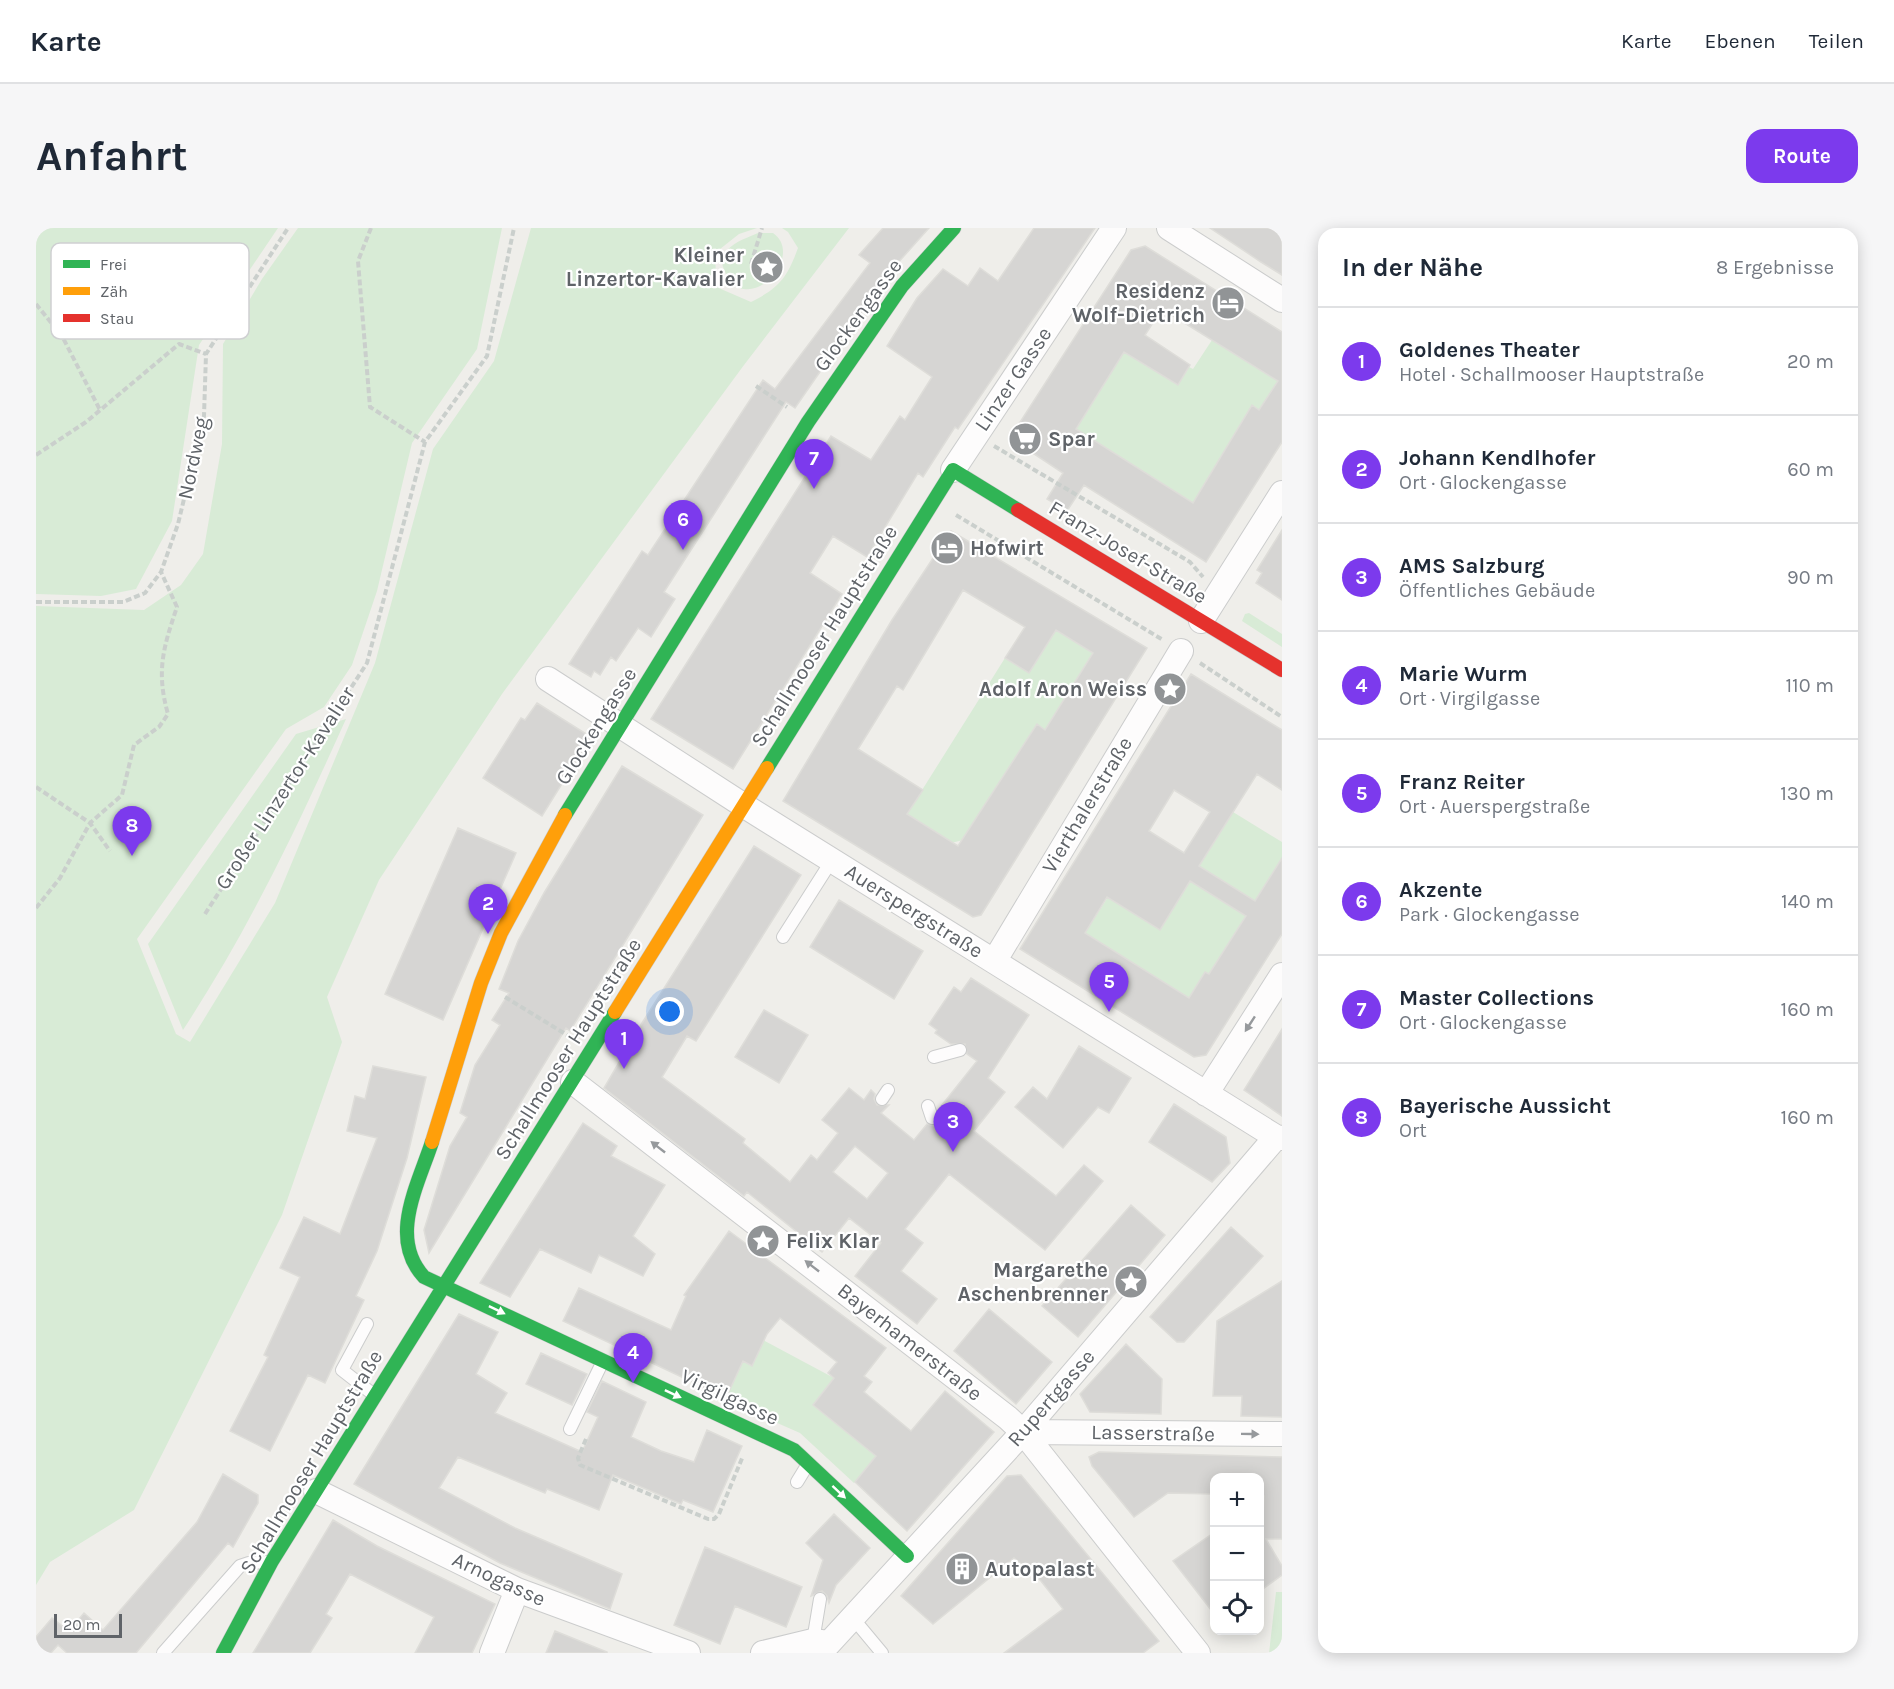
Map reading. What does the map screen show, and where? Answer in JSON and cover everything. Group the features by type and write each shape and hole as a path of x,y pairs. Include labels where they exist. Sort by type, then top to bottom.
{"street":[{"name":"Glockengasse","path":"443,1286 424,1277 413,1266 406,1249 405,1228 481,983 501,933 554,833 808,422 902,286 954,228"},
{"name":"Linzer Gasse","path":"953,470 1114,228"},
{"path":"1169,228 1282,300"},
{"name":"Franz-Josef-Straße","path":"953,470 1282,670"},
{"name":"Schallmooser Hauptstraße","path":"223,1653 272,1561 953,470"},
{"path":"1201,621 1282,493"},
{"name":"Vierthalerstraße","path":"995,960 1181,651"},
{"name":"Auerspergstraße","path":"548,678 743,805 1279,1138"},
{"path":"1206,1094 1282,975"},
{"name":"Bayerhamerstraße","path":"573,1082 1023,1432 1198,1653"},
{"name":"Rupertgasse","path":"821,1646 852,1617 1023,1432 1279,1138"},
{"name":"Virgilgasse","path":"443,1286 467,1295 603,1362 794,1450 907,1556"},
{"name":"Lasserstraße","path":"1023,1432 1282,1434"},
{"name":"Arnogasse","path":"316,1491 517,1590 651,1642 688,1653"},
{"path":"492,1653 517,1590"},
{"path":"763,1653 821,1646"}],"lane":[{"path":"783,937 832,860"},
{"path":"934,1057 960,1050"},
{"path":"367,1324 342,1371 375,1395"},
{"path":"570,1429 603,1362"},
{"path":"797,1482 808,1463"},
{"path":"163,1653 240,1566 272,1561"},
{"path":"820,1599 821,1646"},
{"path":"852,1617 882,1653"}],"path":[{"path":"249,288 288,228"},
{"path":"371,228 358,261 370,406 425,442 487,356 514,228"},
{"path":"752,264 762,228"},
{"path":"36,304 51,322"},
{"path":"64,339 100,410"},
{"path":"36,455 100,410 179,345 206,354 216,339"},
{"name":"Nordweg","path":"36,602 123,602 145,593 161,572 178,524 204,416 206,354"},
{"path":"756,386 808,422"},
{"path":"976,434 1190,562 1218,594"},
{"name":"Großer Linzertor-Kavalier","path":"205,914 367,663 425,442"},
{"path":"953,470 955,514 1181,651 1282,717"},
{"path":"36,908 60,878 90,823 122,795 134,745 159,727 168,714 160,688 161,654 177,607 161,572"},
{"path":"36,787 90,823 110,851"},
{"path":"481,983 571,1037"},
{"path":"589,1433 579,1455 580,1465 708,1519 714,1519 719,1514 745,1452"}],"green space":[{"path":"36,228 278,228 249,271 249,243 51,243 51,339 203,339 199,345 172,521 136,589 101,596 36,594"},
{"path":"298,228 502,228 477,349 412,443 377,591 352,665 324,707 286,729 137,939 176,1034 190,1042 275,903 375,663 433,449 494,361 531,228 757,228 739,234 715,253 716,275 721,289 751,302 769,292 781,281 794,258 798,248 788,232 782,228 849,228 744,365 502,694 379,880 327,997 342,1042 282,1215 134,1510 50,1562 36,1585 36,606 144,610 181,585 203,554 222,444 223,344 226,339 249,339 249,301"},
{"name":"Kleiner Linzertor-Kavalier","path":"758,233 773,233 782,244 782,257 777,271 767,282 754,288 741,288 730,280 721,260 732,246"},
{"path":"1212,340 1268,375 1281,377 1259,410 1252,406 1195,512 1068,432 1092,403 1124,352 1178,385 1189,367 1193,369"},
{"path":"1249,613 1282,634 1282,647 1242,621 1245,614"},
{"path":"1056,630 1095,649 1045,730 1036,725 972,828 963,840 951,843 907,814 1005,658"},
{"path":"346,719 251,916 183,1030 148,944 296,734"},
{"path":"1233,812 1282,842 1282,858 1209,974 1205,972 1188,999 1082,938 1108,897 1160,929"},
{"path":"763,1340 834,1378 886,1445 854,1483 800,1433 725,1400 743,1361 752,1366"},
{"path":"1276,1592 1282,1592 1282,1653 1269,1653"}],"building":[{"path":"883,228 929,228 887,275 795,408 786,402 664,592 675,599 651,637 638,628 616,661 611,657 600,675 594,671 591,677 569,664 642,551 648,555 763,380 775,389 870,263 859,255"},
{"path":"1034,228 1095,228 958,429 955,427 923,477 918,473 867,557 833,536 810,573 842,594 733,769 651,719 831,436 871,460 900,416 905,420 932,377 887,346 917,298 943,269 968,286 980,268 998,281"},
{"path":"1210,228 1282,228 1282,275 1261,262"},
{"path":"1145,246 1282,332 1282,442 1206,562 1084,485 1067,511 1047,499 1063,473 1019,444 1015,430 1131,250","holes":["1162,309 1278,381 1259,410 1252,405 1193,503 1076,429 1124,352 1178,385 1190,365 1145,335"]},
{"path":"1282,530 1282,600 1256,583 1262,573 1257,570"},
{"path":"951,531 1147,648 981,915 973,917 783,801 892,620","holes":["963,590 1025,627 1005,658 1029,673 1056,630 1093,653 1045,730 1037,724 958,846 907,814 923,790 858,749 897,686 903,690"]},
{"path":"1191,674 1282,730 1282,790 1257,774 1199,866 1255,901 1282,858 1282,934 1206,1055 1194,1057 1020,949","holes":["1174,790 1210,812 1184,853 1149,831","1190,881 1246,916 1209,974 1205,972 1189,998 1085,933 1107,897 1160,930"]},
{"path":"537,703 591,737 542,816 483,778 521,718 525,720"},
{"path":"622,766 703,815 570,1031 566,1028 429,1253 424,1230 450,1146 467,1117 460,1113 475,1065 500,1025 492,1020 509,993 499,989 518,941 544,893"},
{"path":"458,828 516,853 443,1020 385,994"},
{"path":"754,846 801,875 696,1041 687,1036 662,1077 745,1139 743,1143 790,1182 811,1155 817,1160 838,1133 822,1120 849,1088 864,1100 871,1090 875,1094 874,1099 877,1105 889,1105 881,1113 914,1140 927,1124 934,1126 939,1123 938,1110 977,1061 967,1054 965,1044 951,1044 935,1033 937,1030 929,1024 954,987 961,992 971,978 1029,1015 988,1078 1005,1092 974,1131 1056,1196 1084,1165 1103,1181 1045,1250 949,1174 905,1229 923,1243 901,1271 937,1299 917,1324 855,1276 881,1243 849,1218 822,1252 747,1192 744,1196 604,1088 642,1023","holes":["855,1146 888,1173 867,1199 833,1172"]},
{"path":"839,900 923,951 894,999 810,947"},
{"path":"764,1010 808,1035 779,1083 735,1057"},
{"path":"1282,1029 1282,1116 1244,1090"},
{"path":"1079,1046 1131,1078 1109,1113 1098,1107 1063,1148 1015,1107 1033,1087 1047,1099"},
{"path":"373,1066 426,1077 407,1158 377,1251 356,1296 364,1300 325,1383 308,1375 270,1451 230,1431 268,1357 264,1355 300,1277 280,1268 304,1217 340,1234 377,1138 347,1131 355,1096 365,1099"},
{"path":"1174,1104 1226,1137 1230,1163 1212,1182 1149,1142"},
{"path":"583,1123 617,1146 611,1156 665,1185 633,1236 655,1254 643,1276 599,1255 591,1273 540,1249 510,1297 480,1283"},
{"path":"1131,1205 1165,1235 1078,1337 1042,1306"},
{"path":"1231,1227 1263,1256 1184,1342 1177,1342 1150,1317"},
{"path":"729,1231 886,1348 864,1376 872,1382 864,1392 911,1431 945,1391 994,1432 907,1531 855,1482 876,1456 813,1405 834,1378 828,1373 837,1362 780,1318 767,1334 752,1366 743,1361 726,1398 563,1321 579,1288 671,1330 686,1296 684,1295"},
{"path":"1282,1281 1282,1417 1241,1416 1242,1396 1213,1396 1217,1321"},
{"path":"989,1309 1052,1362 1016,1404 954,1351"},
{"path":"459,1314 498,1332 476,1374 507,1393 495,1413 582,1452 598,1417 587,1412 602,1381 646,1402 631,1437 661,1451 694,1462 707,1430 742,1446 713,1512 683,1500 681,1504 613,1475 599,1510 547,1489 545,1493 458,1457 439,1488 515,1528 622,1574 610,1609 500,1563 354,1484"},
{"path":"1126,1344 1162,1379 1161,1414 1090,1412 1080,1394"},
{"path":"541,1353 587,1374 572,1405 526,1384"},
{"path":"1099,1452 1282,1457 1282,1539 1266,1539 1282,1566 1282,1575 1264,1588 1264,1473 1210,1473 1210,1494 1168,1493 1134,1517 1092,1466 1089,1457"},
{"path":"223,1474 258,1495 258,1503 233,1547 228,1543 136,1653 67,1653 58,1645 51,1653 36,1653 36,1637 52,1618 69,1631 84,1613 103,1630 197,1522"},
{"name":"Autopalast","path":"1021,1475 1159,1641 1143,1653 1004,1653 1063,1609 1041,1581 1014,1558 933,1624 901,1596 1007,1476"},
{"path":"834,1514 870,1548 836,1585 829,1603 822,1591 811,1596 823,1560 806,1543"},
{"path":"333,1520 377,1546 495,1604 472,1653 415,1653 434,1617 350,1574 326,1614 332,1618 310,1653 253,1653"},
{"path":"1210,1535 1210,1609 1173,1561"},
{"path":"705,1547 802,1587 786,1627 735,1606 720,1644 674,1625"},
{"path":"555,1631 607,1652 607,1653 546,1653"}],"traffic: fast":[{"path":"565,815 808,422 902,286 954,228"},
{"path":"767,768 953,470 1018,510"},
{"path":"223,1653 272,1561 615,1012"},
{"path":"432,1142 414,1193 407,1228 408,1245 413,1262 424,1277 794,1450 907,1556"}],"traffic: slow":[{"path":"615,1012 767,768"},
{"path":"432,1142 481,983 501,933 565,815"}],"traffic: jam":[{"path":"1018,510 1282,670"}],"place":[{"name":"Kleiner Linzertor-Kavalier","path":"767,267"},
{"name":"Residenz Wolf-Dietrich","path":"1228,303"},
{"name":"Spar","path":"1025,439"},
{"name":"Master Collections","path":"814,489"},
{"name":"Hofwirt","path":"947,548"},
{"name":"Akzente","path":"683,550"},
{"name":"Adolf Aron Weiss","path":"1170,689"},
{"name":"Bayerische Aussicht","path":"132,856"},
{"name":"Johann Kendlhofer","path":"488,934"},
{"name":"Franz Reiter","path":"1109,1012"},
{"name":"Goldenes Theater","path":"624,1069"},
{"name":"AMS Salzburg","path":"953,1152"},
{"name":"Felix Klar","path":"763,1241"},
{"name":"Margarethe Aschenbrenner","path":"1131,1282"},
{"name":"Marie Wurm","path":"633,1383"},
{"name":"Autopalast","path":"962,1569"}]}
